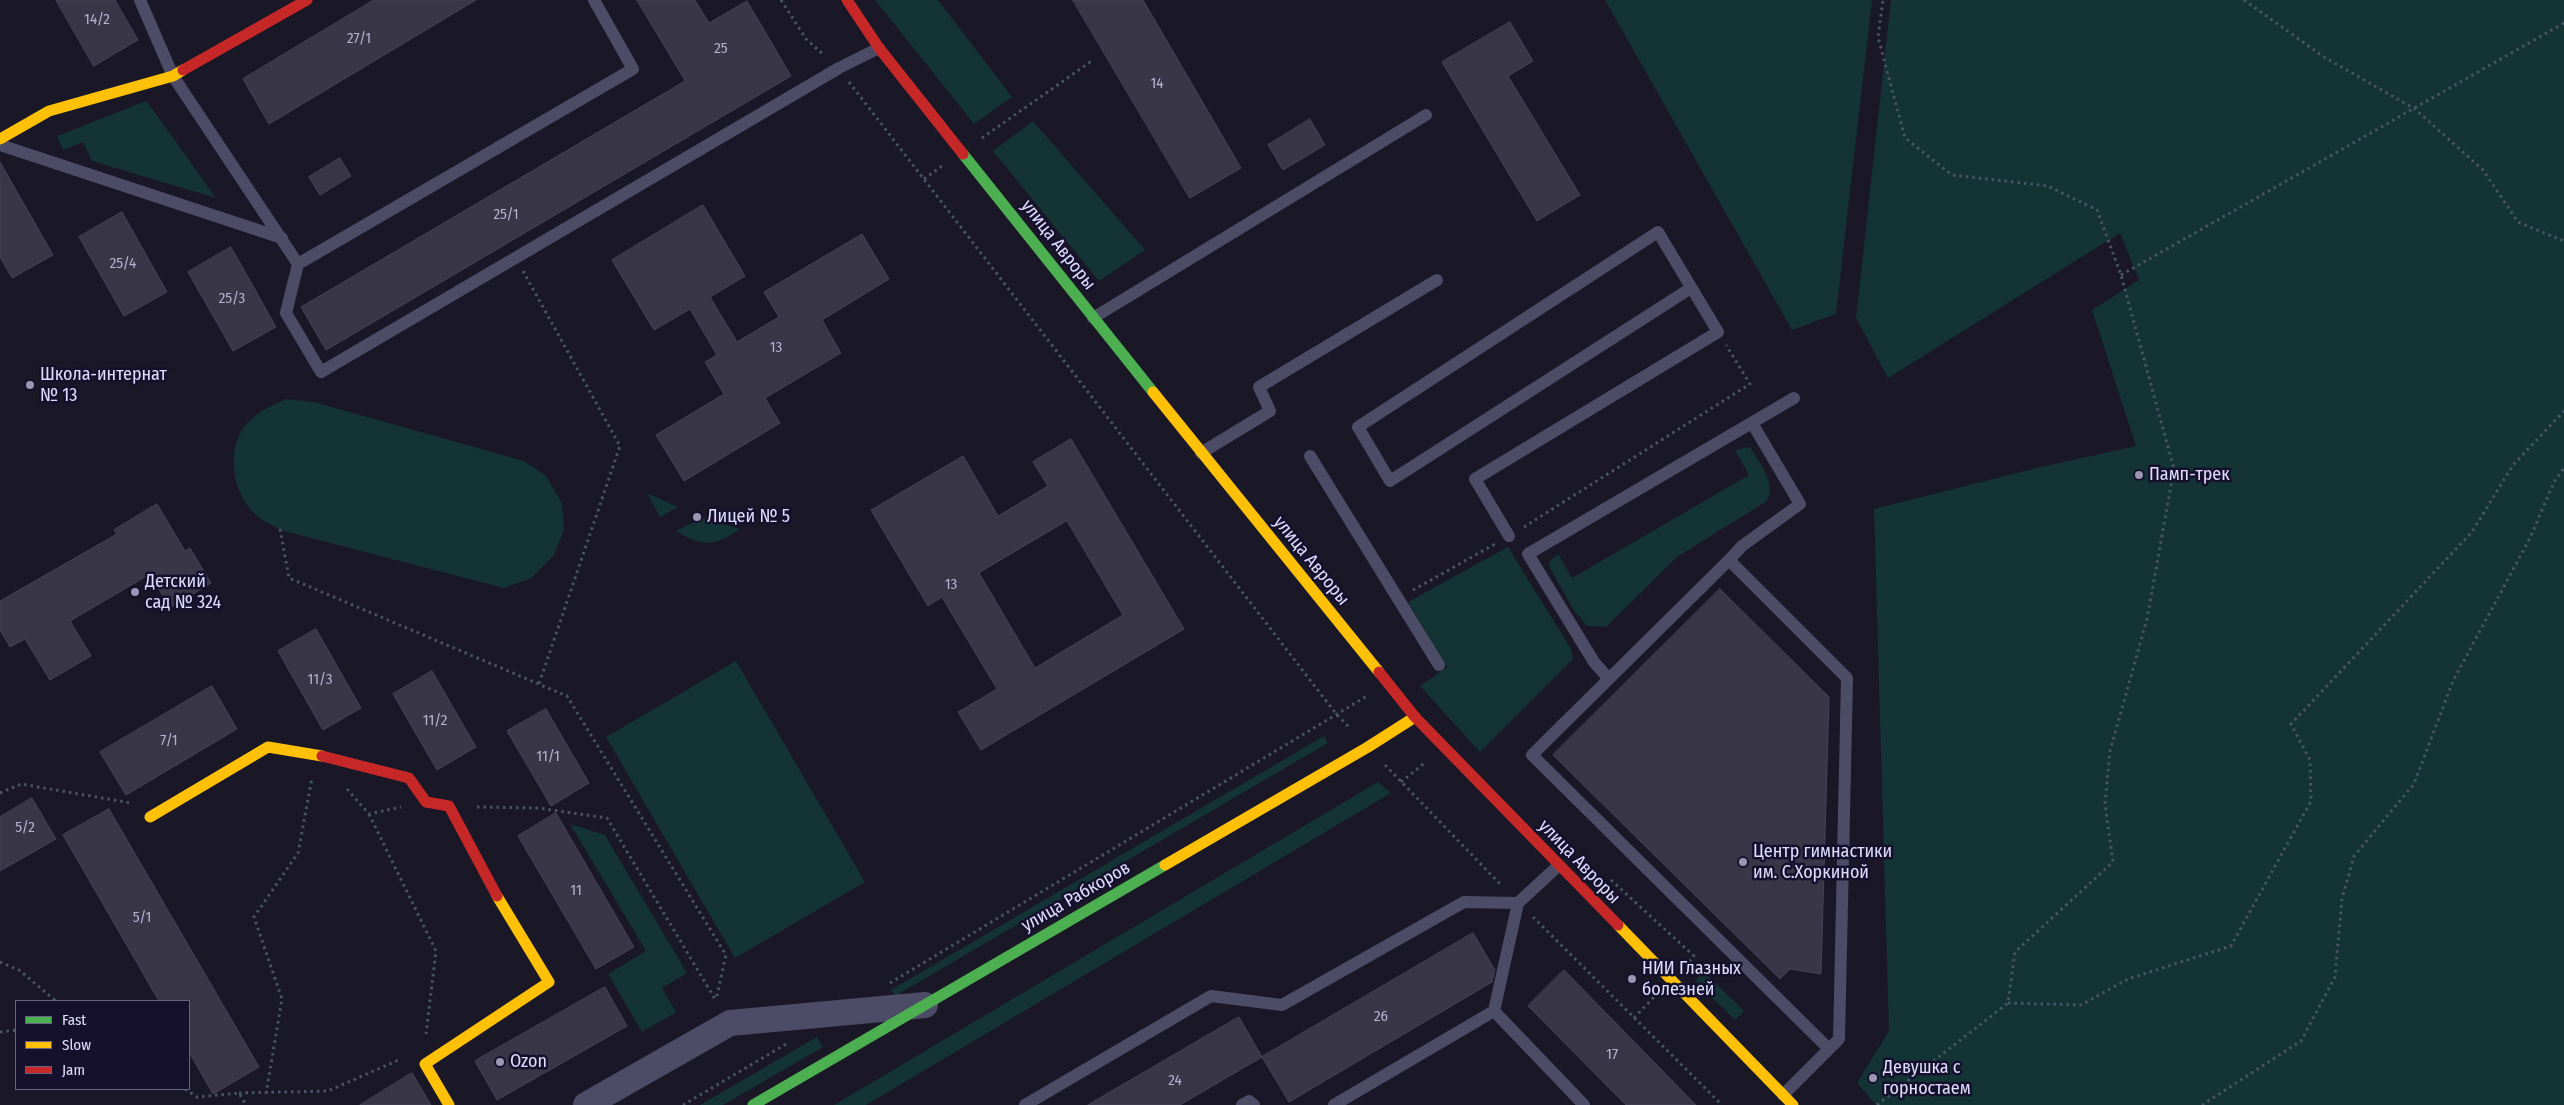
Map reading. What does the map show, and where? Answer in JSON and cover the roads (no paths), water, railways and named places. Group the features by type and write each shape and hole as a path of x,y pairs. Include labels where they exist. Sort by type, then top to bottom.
{"street":[{"path":"0,139 49,111 173,76 307,0"},
{"name":"улица Авроры","path":"848,0 879,48 1201,453 1415,716 1558,866 1793,1105"},
{"name":"улица Рабкоров","path":"753,1105 1368,747 1415,716"},
{"path":"150,817 268,747 316,755 409,778 426,802 449,806 486,876 549,982 425,1064 449,1105"},
{"path":"586,1105 730,1023 925,1005"}],"lane":[{"path":"140,0 173,76 298,264 286,313 321,372 839,68 879,48"},
{"path":"298,264 634,69 594,0"},
{"path":"1093,318 1426,115"},
{"path":"0,145 282,238"},
{"path":"1509,536 1476,479 1718,332 1692,288 1658,232 1358,426 1390,481 1692,288"},
{"path":"1201,453 1270,411 1259,387 1437,280"},
{"path":"1609,679 1594,662 1528,554 1794,398"},
{"path":"1752,422 1800,504 1742,546 1532,755 1828,1049"},
{"path":"1310,456 1439,665"},
{"path":"1729,560 1847,678 1839,1040 1783,1095"},
{"path":"1334,1105 1494,1011 1518,903 1558,866"},
{"path":"1025,1105 1211,996 1282,1005 1464,902 1518,903"},
{"path":"1494,1011 1584,1105"},
{"path":"775,1092 783,1105"},
{"path":"1242,1105 1249,1101 1254,1105"}],"place":[{"name":"Школа-интернат № 13","path":"30,385"},
{"name":"Памп-трек","path":"2139,475"},
{"name":"Лицей № 5","path":"697,517"},
{"name":"Детский сад № 324","path":"135,592"},
{"name":"Центр гимнастики им. С.Хоркиной","path":"1743,862"},
{"name":"НИИ Глазных болезней","path":"1632,979"},
{"name":"Ozon","path":"500,1062"},
{"name":"Девушка с горностаем","path":"1873,1078"}]}
